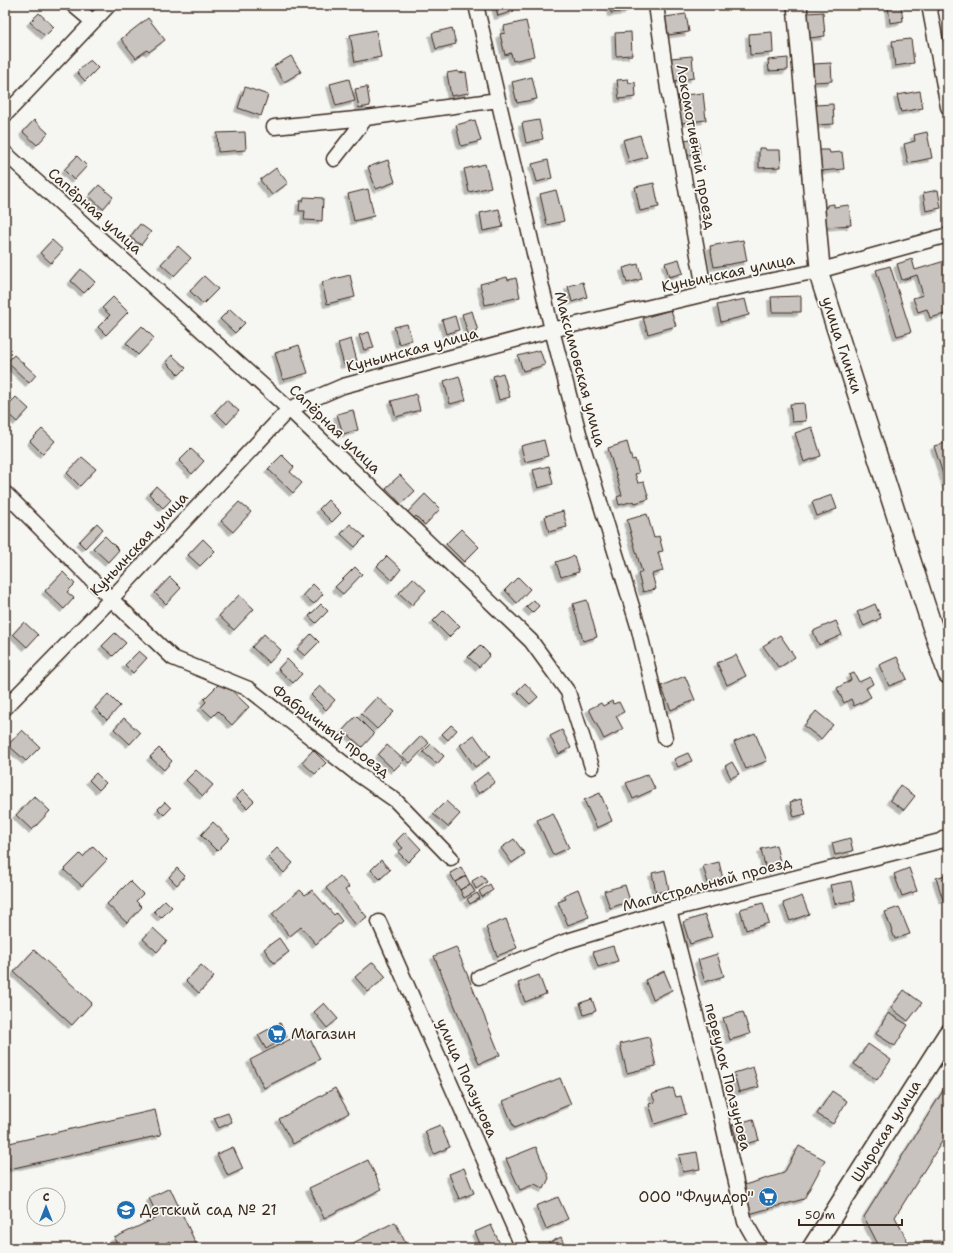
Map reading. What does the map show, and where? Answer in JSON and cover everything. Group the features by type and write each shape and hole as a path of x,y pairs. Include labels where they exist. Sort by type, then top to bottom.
{"street":[{"path":"73,5 92,21"},
{"path":"5,115 92,21 109,5"},
{"name":"Максимовская улица","path":"476,5 552,330 580,437 638,626 665,738"},
{"name":"Локомотивный проезд","path":"656,5 668,89 705,294"},
{"name":"улица Глинки","path":"797,5 820,268 818,271 948,674"},
{"path":"929,5 948,107"},
{"path":"274,127 366,118 498,100"},
{"path":"334,159 366,118"},
{"name":"Сапёрная улица","path":"5,153 289,408 531,641 568,692 592,767"},
{"name":"Куньинская улица","path":"5,708 110,599 289,408 343,386 552,330 705,294 818,271 948,235"},
{"path":"5,493 110,599"},
{"name":"Фабричный проезд","path":"110,599 173,658 249,689 356,773 395,800 451,858"},
{"name":"Магистральный проезд","path":"479,977 564,942 669,910 940,841 948,836"},
{"name":"переулок Ползунова","path":"669,910 714,1085 745,1222 760,1248"},
{"name":"улица Ползунова","path":"379,922 523,1248"},
{"name":"Широкая улица","path":"812,1248 948,1034"}],"building":[{"path":"495,5 513,5 514,11 498,16"},
{"path":"610,5 627,5 628,11 611,13"},
{"path":"888,5 901,5 903,21 890,23"},
{"path":"823,12 825,36 810,38 807,13"},
{"path":"39,13 54,27 45,36 30,22"},
{"path":"686,14 689,32 668,35 665,17"},
{"path":"148,18 165,40 149,52 147,50 136,58 121,39"},
{"path":"526,21 534,56 513,61 511,53 505,55 500,34 505,33 504,26"},
{"path":"452,28 456,44 436,49 432,33"},
{"path":"376,30 381,57 355,62 350,35"},
{"path":"631,32 632,55 616,56 615,33"},
{"path":"772,32 773,53 750,55 749,34"},
{"path":"911,39 914,63 895,66 892,41"},
{"path":"291,56 301,72 284,82 274,66"},
{"path":"692,56 694,78 674,81 671,58"},
{"path":"788,58 788,70 769,71 768,60"},
{"path":"90,60 98,68 85,81 77,72"},
{"path":"831,63 832,81 814,82 813,64"},
{"path":"458,71 458,73 466,72 469,93 451,96 447,73"},
{"path":"532,77 537,99 517,103 512,82"},
{"path":"349,79 355,101 336,106 330,84"},
{"path":"628,79 629,83 635,82 636,97 619,99 617,80"},
{"path":"245,87 268,95 261,116 238,108"},
{"path":"367,87 370,106 359,108 355,89"},
{"path":"920,91 923,108 901,112 897,95"},
{"path":"703,93 706,120 681,123 678,100 685,100 684,95"},
{"path":"833,104 834,124 817,125 816,105"},
{"path":"34,120 48,133 37,145 23,132"},
{"path":"475,120 481,141 461,146 456,125"},
{"path":"539,120 543,139 526,143 522,123"},
{"path":"245,132 246,150 218,152 217,133"},
{"path":"927,132 932,158 908,163 904,144 915,141 914,135"},
{"path":"640,135 647,157 629,162 623,140"},
{"path":"698,138 700,154 685,155 684,140"},
{"path":"759,148 765,148 766,150 780,150 781,167 759,168"},
{"path":"819,150 829,150 830,153 842,152 844,169 820,171"},
{"path":"77,156 87,166 74,180 64,170"},
{"path":"388,160 395,182 376,189 368,167"},
{"path":"548,160 552,178 537,182 532,164"},
{"path":"485,164 491,187 469,192 464,169"},
{"path":"276,168 288,183 272,195 260,180"},
{"path":"654,183 659,207 640,211 635,187"},
{"path":"99,185 113,197 103,209 89,196"},
{"path":"368,189 374,216 354,221 348,194"},
{"path":"556,190 564,221 547,225 540,194"},
{"path":"938,190 941,208 926,211 923,193"},
{"path":"304,197 323,198 322,221 304,220 305,211 299,211 300,201 303,201"},
{"path":"834,204 834,207 849,205 851,225 826,227 825,207 827,207 827,205"},
{"path":"499,209 503,227 483,231 480,213"},
{"path":"140,224 151,232 141,245 130,237"},
{"path":"52,240 63,250 51,263 40,253"},
{"path":"743,240 747,261 714,267 710,246"},
{"path":"178,246 191,258 174,276 161,264"},
{"path":"679,259 683,273 669,277 665,263"},
{"path":"912,259 915,270 948,260 948,313 930,318 927,309 918,312 913,298 923,295 917,275 902,280 897,264"},
{"path":"638,264 642,279 627,283 623,268"},
{"path":"890,266 911,332 897,336 876,270"},
{"path":"81,269 95,282 84,293 71,281"},
{"path":"350,275 355,297 327,304 322,282"},
{"path":"204,276 218,289 203,304 190,291"},
{"path":"507,277 508,280 516,278 520,297 485,305 480,284"},
{"path":"583,282 587,297 572,302 568,286"},
{"path":"801,296 801,312 772,312 771,297"},
{"path":"113,297 128,312 106,335 98,327 110,315 102,308"},
{"path":"745,299 749,315 721,322 717,305"},
{"path":"230,309 245,323 235,333 220,319"},
{"path":"671,310 676,326 648,334 643,318"},
{"path":"472,311 478,331 468,334 462,314"},
{"path":"455,316 459,330 446,334 442,320"},
{"path":"407,324 412,340 399,344 394,327"},
{"path":"142,326 154,338 138,355 126,343"},
{"path":"369,332 374,348 364,350 359,335"},
{"path":"351,339 357,361 344,365 338,343"},
{"path":"299,345 308,373 283,380 275,353"},
{"path":"540,350 545,365 523,371 518,356"},
{"path":"14,355 36,375 29,383 7,362"},
{"path":"172,355 186,368 179,375 166,362"},
{"path":"503,373 510,397 499,400 493,376"},
{"path":"459,376 466,400 450,404 444,381"},
{"path":"416,394 420,410 396,417 391,401"},
{"path":"16,397 29,409 17,422 5,411 5,408"},
{"path":"226,400 239,411 227,424 215,412"},
{"path":"804,403 806,421 792,422 790,404"},
{"path":"353,410 358,430 343,434 337,414"},
{"path":"812,427 821,456 804,462 795,433"},
{"path":"42,429 55,441 43,454 30,441"},
{"path":"544,440 548,456 525,462 521,446"},
{"path":"627,442 632,460 635,459 639,473 635,474 638,483 644,482 649,499 619,505 617,497 622,495 608,448"},
{"path":"948,442 948,490 934,446"},
{"path":"191,449 204,461 192,474 179,461"},
{"path":"282,455 294,467 290,472 302,483 293,493 268,469"},
{"path":"82,457 96,469 80,486 67,473"},
{"path":"549,466 553,484 538,488 533,470"},
{"path":"400,475 415,491 401,504 386,488"},
{"path":"156,486 171,500 163,508 149,494"},
{"path":"425,494 440,509 425,525 416,516 412,520 406,514"},
{"path":"832,495 837,509 817,516 812,502"},
{"path":"328,500 341,513 332,522 319,509"},
{"path":"239,502 251,512 233,532 221,521"},
{"path":"563,511 567,527 549,532 545,516"},
{"path":"647,514 654,538 659,536 663,551 658,552 663,571 652,574 656,589 643,592 638,574 642,572 627,520"},
{"path":"97,523 103,529 85,548 79,542"},
{"path":"350,524 365,537 355,547 341,534"},
{"path":"461,529 479,547 464,562 446,544"},
{"path":"105,536 119,550 108,562 93,548"},
{"path":"203,539 215,551 200,566 188,555"},
{"path":"387,556 401,569 392,580 377,566"},
{"path":"574,556 579,572 561,577 556,562"},
{"path":"355,567 362,574 343,594 335,587"},
{"path":"63,572 75,584 67,592 74,598 64,609 45,591"},
{"path":"170,577 181,588 166,604 155,593"},
{"path":"518,577 530,589 517,603 505,590"},
{"path":"413,578 426,590 412,605 399,593"},
{"path":"313,584 323,594 314,604 303,595"},
{"path":"239,595 254,609 234,630 219,616"},
{"path":"534,600 539,606 532,613 526,607"},
{"path":"587,600 597,637 583,641 573,604"},
{"path":"321,604 328,611 316,623 309,616"},
{"path":"875,604 881,618 864,626 857,612"},
{"path":"444,610 460,626 449,637 433,621"},
{"path":"836,621 842,635 819,645 813,631"},
{"path":"24,622 38,635 27,647 13,634"},
{"path":"115,633 126,643 113,656 102,646"},
{"path":"264,634 281,650 269,663 252,647"},
{"path":"311,634 319,642 305,656 297,649"},
{"path":"780,635 795,657 779,668 763,646"},
{"path":"480,645 490,655 479,667 468,657"},
{"path":"139,651 147,658 133,673 125,665"},
{"path":"736,655 746,676 727,685 717,663"},
{"path":"897,657 907,679 889,686 879,665"},
{"path":"287,659 302,674 293,683 278,669"},
{"path":"854,673 859,682 870,677 873,684 866,688 871,697 854,706 851,699 844,703 837,688 851,680 849,675"},
{"path":"685,676 695,700 671,710 661,686"},
{"path":"222,681 249,707 232,725 218,711 212,717 201,707 206,702 204,699"},
{"path":"525,683 538,697 530,704 517,691"},
{"path":"320,686 335,700 326,710 311,695"},
{"path":"108,694 120,706 107,720 95,708"},
{"path":"377,697 394,712 377,729 361,714"},
{"path":"612,701 613,704 619,702 624,712 616,716 623,729 604,739 589,709 601,703 603,706"},
{"path":"816,711 833,725 821,739 804,726"},
{"path":"356,716 374,734 362,747 343,730"},
{"path":"124,718 140,733 130,744 114,729"},
{"path":"451,725 457,730 448,740 442,734"},
{"path":"22,730 40,747 26,761 8,745"},
{"path":"562,730 571,748 559,754 550,736"},
{"path":"755,733 767,761 746,769 734,742"},
{"path":"474,735 490,757 475,767 460,745"},
{"path":"421,736 429,743 410,763 402,756"},
{"path":"431,744 444,756 437,764 423,752"},
{"path":"387,745 404,760 394,770 378,755"},
{"path":"159,748 172,761 164,770 150,757"},
{"path":"313,750 326,763 315,774 302,762"},
{"path":"688,753 692,761 678,767 674,759"},
{"path":"732,762 739,774 731,778 725,766"},
{"path":"196,770 213,785 203,796 186,780"},
{"path":"488,772 495,782 479,794 472,784"},
{"path":"96,773 106,783 99,790 89,780"},
{"path":"648,774 655,789 633,799 626,783"},
{"path":"900,785 915,796 904,810 890,800"},
{"path":"243,790 254,801 247,808 236,797"},
{"path":"600,793 612,821 597,828 584,800"},
{"path":"34,796 50,811 32,830 16,815"},
{"path":"801,799 806,814 794,817 790,802"},
{"path":"446,801 460,814 448,827 433,814"},
{"path":"165,802 171,808 164,815 158,809"},
{"path":"553,813 569,848 553,855 537,820"},
{"path":"213,822 230,838 217,851 201,835"},
{"path":"405,832 421,849 408,862 398,852 403,848 396,841"},
{"path":"850,838 853,851 835,855 832,843"},
{"path":"514,839 525,854 512,863 501,848"},
{"path":"776,845 781,866 766,870 761,849"},
{"path":"93,846 107,860 82,886 64,870 80,854 83,857"},
{"path":"277,848 293,863 284,873 268,857"},
{"path":"381,860 390,870 380,879 371,870"},
{"path":"719,862 723,879 708,883 703,866"},
{"path":"461,867 466,876 455,882 450,873"},
{"path":"177,868 185,876 177,885 169,877"},
{"path":"909,868 917,891 902,896 894,874"},
{"path":"665,870 669,890 656,893 652,873"},
{"path":"948,874 948,898 943,900 936,878"},
{"path":"482,875 487,882 476,889 472,881"},
{"path":"340,876 349,887 345,890 367,917 356,925 326,888"},
{"path":"466,876 470,884 460,890 455,882"},
{"path":"130,881 143,894 136,901 142,907 127,923 107,904"},
{"path":"851,881 855,900 835,904 830,885"},
{"path":"470,884 475,892 464,898 460,890"},
{"path":"490,884 493,890 482,897 479,891"},
{"path":"625,885 630,901 610,908 604,891"},
{"path":"578,889 589,917 568,925 558,902 566,899 564,895"},
{"path":"300,890 305,895 312,890 334,915 336,913 342,921 316,944 301,927 290,936 272,914"},
{"path":"477,893 480,898 470,904 467,899"},
{"path":"802,896 809,914 790,921 783,903"},
{"path":"165,900 172,907 161,918 154,911"},
{"path":"763,903 769,923 746,930 740,909"},
{"path":"899,907 910,934 895,939 885,912"},
{"path":"705,915 712,937 690,944 683,922"},
{"path":"506,919 517,948 497,956 486,927"},
{"path":"153,928 167,941 157,952 143,939"},
{"path":"279,938 289,952 274,963 264,949"},
{"path":"613,946 618,961 598,967 593,952"},
{"path":"456,947 500,1055 479,1064 434,956"},
{"path":"34,950 92,1003 72,1025 14,972"},
{"path":"717,954 724,976 705,982 698,960"},
{"path":"373,962 386,977 368,992 355,977"},
{"path":"201,965 214,977 199,993 186,981"},
{"path":"664,971 672,990 653,999 645,980"},
{"path":"539,975 546,994 525,1002 518,983"},
{"path":"904,990 922,1003 908,1021 891,1008"},
{"path":"592,999 596,1011 584,1015 580,1003"},
{"path":"324,1003 338,1019 327,1028 314,1012"},
{"path":"743,1012 750,1034 730,1040 723,1018"},
{"path":"888,1013 908,1025 895,1046 876,1034"},
{"path":"280,1023 287,1037 266,1049 258,1035"},
{"path":"306,1031 320,1059 264,1088 250,1060"},
{"path":"649,1037 656,1066 627,1073 620,1044"},
{"path":"868,1044 891,1060 877,1080 854,1064"},
{"path":"753,1067 759,1087 739,1092 734,1073"},
{"path":"560,1078 571,1104 514,1128 503,1101"},
{"path":"948,1083 948,1132 895,1217 908,1242 948,1241 948,1248 880,1248 864,1217"},
{"path":"335,1088 349,1113 293,1144 279,1119"},
{"path":"673,1088 676,1097 681,1096 686,1114 655,1124 649,1104 655,1102 652,1094"},
{"path":"832,1091 847,1101 833,1124 817,1114"},
{"path":"155,1110 161,1135 5,1170 5,1144"},
{"path":"228,1113 232,1122 219,1128 214,1118"},
{"path":"753,1119 759,1140 739,1146 732,1125"},
{"path":"440,1125 450,1147 434,1154 425,1131"},
{"path":"799,1146 825,1160 804,1199 749,1214 741,1186 784,1173"},
{"path":"233,1147 243,1169 228,1176 217,1154"},
{"path":"536,1147 549,1178 544,1189 535,1184 520,1190 506,1159"},
{"path":"697,1152 700,1169 683,1172 679,1155"},
{"path":"368,1160 382,1189 324,1218 309,1188"},
{"path":"464,1168 474,1193 459,1199 449,1174"},
{"path":"170,1188 198,1248 173,1248 170,1241 155,1248 119,1248 114,1238 158,1217 149,1198"},
{"path":"558,1197 568,1219 546,1229 536,1206"},
{"path":"395,1222 407,1246 403,1248 343,1248"},
{"path":"491,1225 501,1246 496,1248 482,1248 475,1232"},
{"path":"561,1237 566,1248 541,1248 541,1247"},
{"path":"50,1244 51,1248 39,1248 39,1247"},
{"path":"14,1245 15,1248 5,1248 5,1246"}],"place":[{"name":"Магазин","path":"277,1034"},
{"name":"ООО \"Флуидор\"","path":"768,1197"},
{"name":"Детский сад № 21","path":"126,1210"}]}
